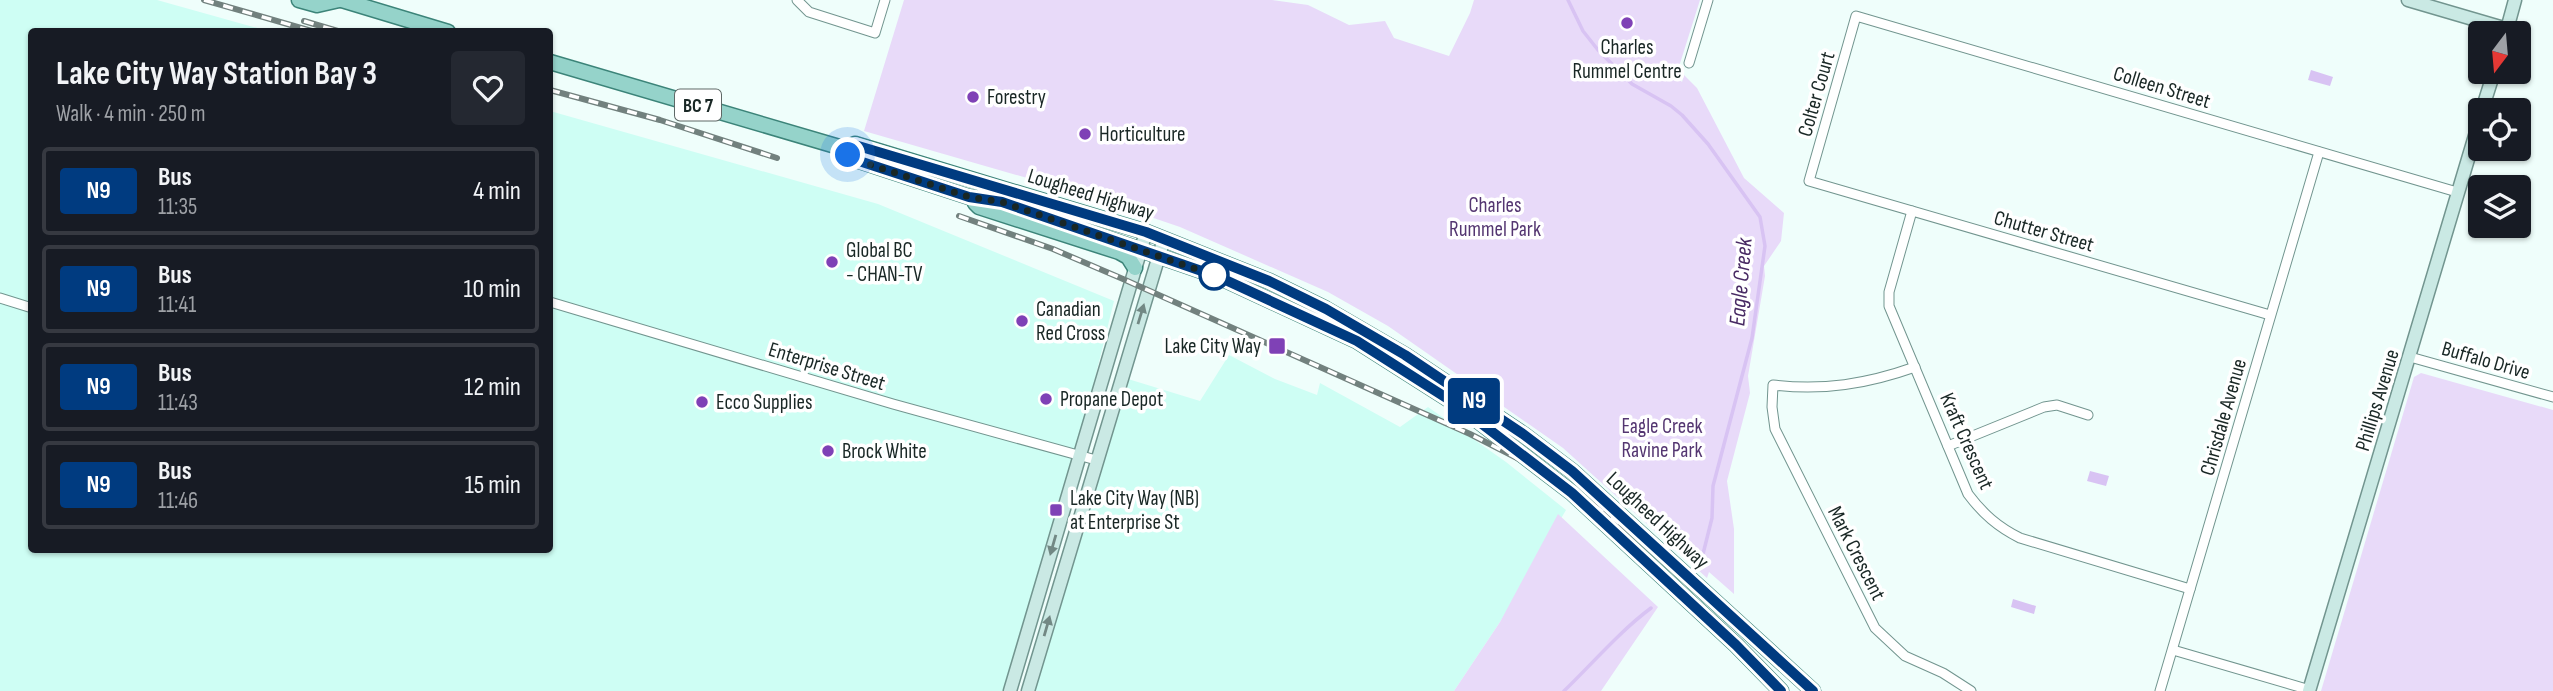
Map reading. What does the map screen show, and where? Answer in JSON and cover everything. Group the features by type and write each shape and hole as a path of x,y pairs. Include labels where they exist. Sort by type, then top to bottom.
{"main road":[{"path":"299,0 317,5 340,0 434,28"},
{"name":"Lougheed Highway","path":"553,63 846,149 855,145 1146,232 1269,281 1326,309 1405,355 1523,434 1591,486 1813,691"},
{"name":"Lougheed Highway","path":"846,149 850,158 969,197 1002,202 1219,277 1357,341 1456,404 1572,493 1736,645 1781,691"},
{"path":"969,197 979,207 1119,252 1128,257 1135,268"}],"street":[{"path":"797,0 809,12 875,33 885,0"},
{"path":"1689,63 1708,0"},
{"path":"2409,0 2475,21"},
{"path":"2509,21 2515,0"},
{"name":"Colleen Street","path":"1856,16 2457,192"},
{"name":"Colter Court","path":"1809,181 1856,16"},
{"name":"Chrisdale Avenue","path":"2161,691 2319,152"},
{"name":"Phillips Avenue","path":"2309,690 2468,157"},
{"name":"Chutter Street","path":"1809,181 2270,315"},
{"name":"Kraft Crescent","path":"1912,211 1889,292 1889,306 1968,494 1982,512 2001,528 2020,538 2190,589"},
{"path":"1010,691 1146,232"},
{"path":"1028,691 1164,239"},
{"path":"0,298 28,307"},
{"name":"Enterprise Street","path":"553,303 1096,460"},
{"name":"Buffalo Drive","path":"2410,357 2553,397"},
{"name":"Mark Crescent","path":"1914,367 1864,383 1831,388 1773,385 1775,429 1875,628 1905,656 1943,673 1971,691"},
{"path":"1948,446 2044,407 2057,405 2088,415"},
{"path":"2173,650 2309,690"}],"shaded area":[{"path":"0,0 157,0 257,28 28,28 28,553 553,553 553,112 878,204 1114,301 1084,423 1005,691 0,691"},
{"path":"2311,70 2333,77 2330,86 2308,80"},
{"path":"1229,355 1275,379 1317,395 1320,383 1400,427 1428,407 1506,462 1566,510 1500,622 1454,691 1035,691 1128,379 1200,401"},
{"path":"2090,471 2109,476 2106,486 2087,481"},
{"path":"2013,599 2036,606 2034,614 2011,607"}],"green space":[{"name":"Charles Rummel Park","path":"904,0 1272,0 1308,5 1349,25 1385,21 1394,38 1449,56 1474,0 1700,0 1676,76 1682,82 1684,75 1697,88 1744,178 1784,213 1781,241 1764,266 1765,276 1748,376 1750,393 1727,481 1734,529 1734,594 1709,572 1707,578 1563,448 1388,326 1328,292 1180,227 1086,195 864,131"},
{"path":"2421,373 2553,410 2553,691 2321,691 2414,377"},
{"path":"1558,514 1658,607 1601,691 1454,691 1500,622"}],"waterway":[{"name":"Eagle Creek","path":"1568,0 1583,31 1598,50 1632,84 1682,115 1708,144 1760,217 1765,246 1752,338 1713,486 1712,518 1703,554"},
{"name":"Eagle Creek","path":"1564,691 1617,637 1651,608"}],"railway":[{"path":"204,0 301,28"},
{"path":"304,21 328,28"},
{"path":"553,91 660,120 777,158"},
{"path":"959,216 1053,249 1123,279 1470,434 1548,474 1625,527 1808,691"}],"bus line":[{"name":"N9","path":"1781,691 1736,645 1572,493 1456,404 1357,341 1219,277 1002,202 969,197 850,158 846,149 855,145 1146,232 1269,281 1326,309 1405,355 1523,434 1572,471 1813,691"}],"place":[{"name":"Charles Rummel Centre","path":"1627,23"},
{"name":"Forestry","path":"973,97"},
{"name":"Horticulture","path":"1085,134"},
{"name":"Global BC - CHAN-TV","path":"832,262"},
{"name":"Canadian Red Cross","path":"1022,321"},
{"name":"Lake City Way","path":"1277,346"},
{"name":"Propane Depot","path":"1046,399"},
{"name":"Ecco Supplies","path":"702,402"},
{"name":"Brock White","path":"828,451"},
{"name":"Lake City Way (NB) at Enterprise St","path":"1056,510"}],"route":[{"path":"848,155 850,158 969,197 1002,202 1219,277 1214,275"}],"park label":[{"name":"Eagle Creek Ravine Park","path":"1662,438"}]}
